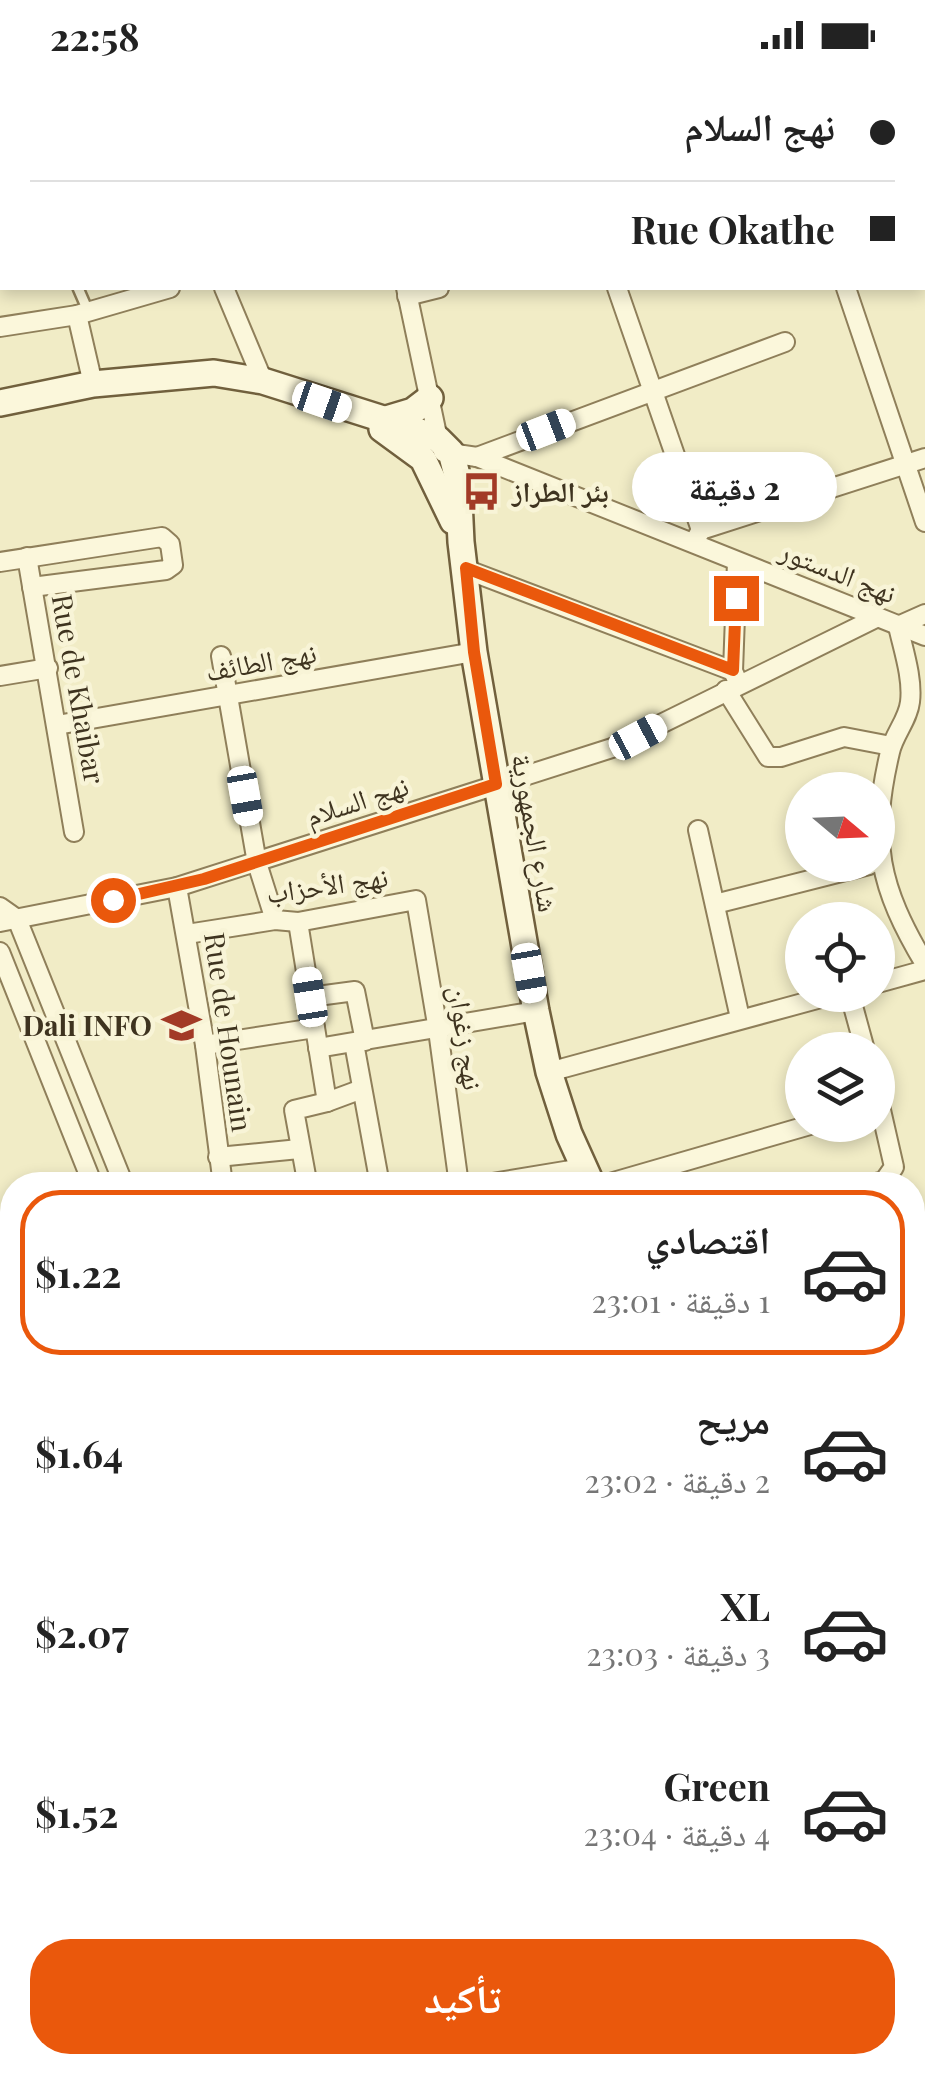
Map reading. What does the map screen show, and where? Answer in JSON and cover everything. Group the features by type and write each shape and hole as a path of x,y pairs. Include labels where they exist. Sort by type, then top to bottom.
{"main road":[{"path":"0,403 93,384 214,373 262,381 352,412 436,448"},
{"path":"383,420 413,411 430,398"},
{"path":"352,412 383,420 436,448"},
{"name":"شارع الجمهورية","path":"436,448 436,483 461,542 466,568 474,652 536,1011 549,1072 589,1172"}],"street":[{"path":"225,290 262,381"},
{"path":"618,290 698,536 925,458"},
{"path":"847,290 925,522"},
{"path":"0,327 82,313 141,292"},
{"path":"407,292 430,398 436,448"},
{"path":"82,313 93,384"},
{"path":"477,457 786,342"},
{"name":"نهج الدستور","path":"436,448 477,457 698,536 738,562 925,636"},
{"path":"0,562 162,537 170,544 172,565 166,570 32,587"},
{"name":"Rue de Khaibar","path":"27,557 74,832"},
{"path":"738,562 733,681 768,757 780,757 844,737 891,746"},
{"path":"466,568 733,681"},
{"path":"887,772 891,746 910,702 898,626 925,614"},
{"name":"نهج السلام","path":"9,921 177,887 612,748 733,681 876,618"},
{"name":"نهج الطائف","path":"57,725 474,652"},
{"path":"221,656 257,863 275,920"},
{"path":"0,676 48,668"},
{"path":"698,830 740,1018"},
{"path":"715,904 801,882"},
{"path":"884,882 925,967 895,977"},
{"name":"Rue de Hounain","path":"177,887 205,1045 221,1172"},
{"name":"نهج الأحزاب","path":"187,934 275,920 298,922 416,900"},
{"name":"نهج زغوان","path":"416,900 457,1172"},
{"path":"0,907 119,1172"},
{"path":"298,922 327,1102"},
{"path":"0,952 84,1172"},
{"path":"310,997 356,991 362,1089 378,1172"},
{"path":"549,1072 785,1007"},
{"path":"318,1048 536,1011"},
{"path":"205,1045 314,1028"},
{"path":"306,1172 294,1110 362,1089"},
{"path":"620,1172 785,1131"},
{"path":"888,1142 894,1167 890,1172"},
{"path":"218,1157 299,1149"}],"lane":[{"path":"78,290 82,313"}],"place":[{"name":"بئر الطراز","path":"482,492"},
{"name":"Dali INFO","path":"182,1026"}],"route":[{"path":"113,900 177,887 257,863 496,784 474,652 466,568 733,670 736,598"}]}
